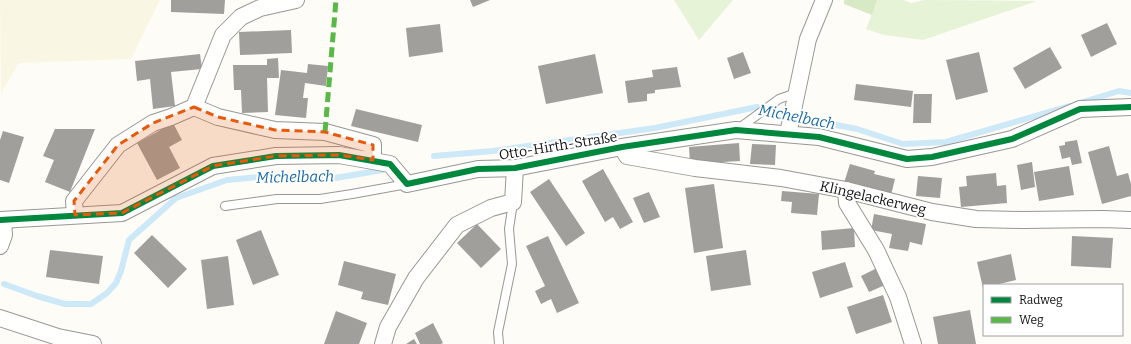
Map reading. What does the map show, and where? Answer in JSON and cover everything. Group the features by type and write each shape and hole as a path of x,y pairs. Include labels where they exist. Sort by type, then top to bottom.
{"street":[{"path":"75,216 74,201 118,145 153,123 194,107 223,35 241,17 260,8 296,0"},
{"path":"789,129 808,39 824,0"},
{"path":"194,107 218,117 275,130 325,132 358,140 373,145 373,160"},
{"name":"Otto-Hirth-Straße","path":"407,184 478,169 515,168 622,147 736,130 789,129 907,159 932,158 1012,139 1080,109 1131,107"},
{"name":"Klingelackerweg","path":"622,147 628,156 695,168 781,178 846,190 932,212 976,219 1131,220"},
{"path":"0,246 4,235 1,220 122,213 213,166 276,156 339,155 373,160 390,164 407,184"},
{"path":"383,344 388,327 416,278 457,225 490,208 512,202 515,168"},
{"path":"846,190 847,204 876,250 898,297 913,344"},
{"path":"0,318 58,337 93,344"}],"lane":[{"path":"736,130 779,99 795,97"},
{"name":"Otto-Hirth-Straße","path":"225,206 277,199 320,199 407,184"},
{"path":"499,344 498,332 512,264 510,229 512,202"}],"highlighted area":[{"path":"194,107 218,117 275,130 325,132 373,145 373,160 339,155 276,156 213,166 122,213 75,215 74,201 118,145 153,123"}],"shaded area":[{"path":"0,0 160,0 131,59 19,63 1,93"}],"green space":[{"path":"674,0 733,0 699,40"},
{"path":"844,0 877,0 872,15 844,4"},
{"path":"877,0 904,0 911,3 925,0 1037,1 923,40 884,35 866,29"}],"building":[{"path":"171,0 225,0 224,14 171,12"},
{"path":"470,0 490,0 473,7"},
{"path":"1107,23 1117,44 1091,57 1081,35"},
{"path":"440,24 443,52 409,57 406,28"},
{"path":"291,30 292,53 240,55 239,32"},
{"path":"1050,47 1062,68 1025,89 1013,68"},
{"path":"743,52 751,73 734,79 727,58"},
{"path":"979,52 988,92 956,100 946,60"},
{"path":"200,54 202,69 171,72 175,106 153,109 150,79 137,81 135,61"},
{"path":"595,54 603,93 546,104 538,66"},
{"path":"278,58 279,78 267,78 268,112 242,113 241,90 234,90 233,65 267,65 267,59"},
{"path":"308,64 328,66 326,86 305,83 303,98 308,98 306,118 275,115 281,70 307,73"},
{"path":"677,67 681,87 655,90 655,93 647,94 647,101 628,103 625,81 653,77 652,70"},
{"path":"856,84 913,91 911,107 854,100"},
{"path":"914,94 932,94 931,123 913,123"},
{"path":"356,109 422,125 418,142 351,126"},
{"path":"173,123 182,140 169,147 180,168 157,180 137,143"},
{"path":"55,129 95,129 70,192 45,182 54,160 43,156"},
{"path":"3,131 24,137 9,183 0,180 0,140"},
{"path":"1077,140 1082,163 1072,165 1070,157 1062,159 1059,146 1065,145 1065,142"},
{"path":"739,143 740,161 690,164 689,147"},
{"path":"752,144 776,145 775,165 750,164"},
{"path":"1109,146 1117,176 1128,173 1131,184 1131,196 1102,204 1088,152"},
{"path":"1032,162 1035,187 1021,190 1017,165"},
{"path":"850,164 875,171 874,174 895,179 891,195 843,186"},
{"path":"1069,166 1074,195 1039,201 1034,172"},
{"path":"603,169 633,222 620,229 613,217 605,222 582,181"},
{"path":"996,173 997,186 1006,185 1007,203 961,207 959,187 967,186 966,176"},
{"path":"918,176 942,178 940,198 916,196"},
{"path":"549,179 585,233 566,246 530,192"},
{"path":"714,184 723,248 694,253 685,188"},
{"path":"782,191 819,194 817,215 791,213 792,202 781,201"},
{"path":"649,192 660,217 644,223 633,198"},
{"path":"874,214 926,224 922,245 910,242 908,251 889,248 892,234 871,230"},
{"path":"477,224 501,249 481,268 457,243"},
{"path":"854,228 855,247 822,250 821,231"},
{"path":"261,230 279,275 253,285 236,240"},
{"path":"152,235 187,269 168,288 134,253"},
{"path":"548,236 579,303 557,313 551,299 541,304 535,291 545,286 526,246"},
{"path":"1072,236 1113,238 1111,268 1071,266"},
{"path":"50,250 103,256 99,284 46,277"},
{"path":"746,250 751,285 711,291 706,256"},
{"path":"1011,254 1016,280 999,284 983,284 983,288 977,262"},
{"path":"228,256 234,305 207,309 201,260"},
{"path":"344,261 396,274 388,305 361,299 363,292 338,285"},
{"path":"845,262 853,287 820,298 812,272"},
{"path":"877,268 885,285 869,292 861,276"},
{"path":"883,295 892,322 856,334 847,307"},
{"path":"970,310 976,344 938,344 933,317"},
{"path":"336,311 367,323 359,344 324,344"},
{"path":"433,323 443,343 420,344 415,333"},
{"path":"414,339 417,344 406,344"}],"waterway":[{"name":"Michelbach","path":"1080,103 1119,91 1131,93"},
{"name":"Michelbach","path":"434,156 493,151 655,128 757,107 800,118 857,129 903,144 946,142 1070,106"},
{"name":"Michelbach","path":"4,284 65,304 91,304 107,293 116,283 121,271 129,240 176,198 227,180 269,176 323,180 383,170"}],"marked path":[{"path":"325,132 336,0"}],"cycle path":[{"path":"0,220 122,213 213,166 276,156 339,155 390,164 407,184 478,169 515,168 622,147 736,130 819,137 907,159 932,157 1012,139 1080,109 1131,107"}]}
